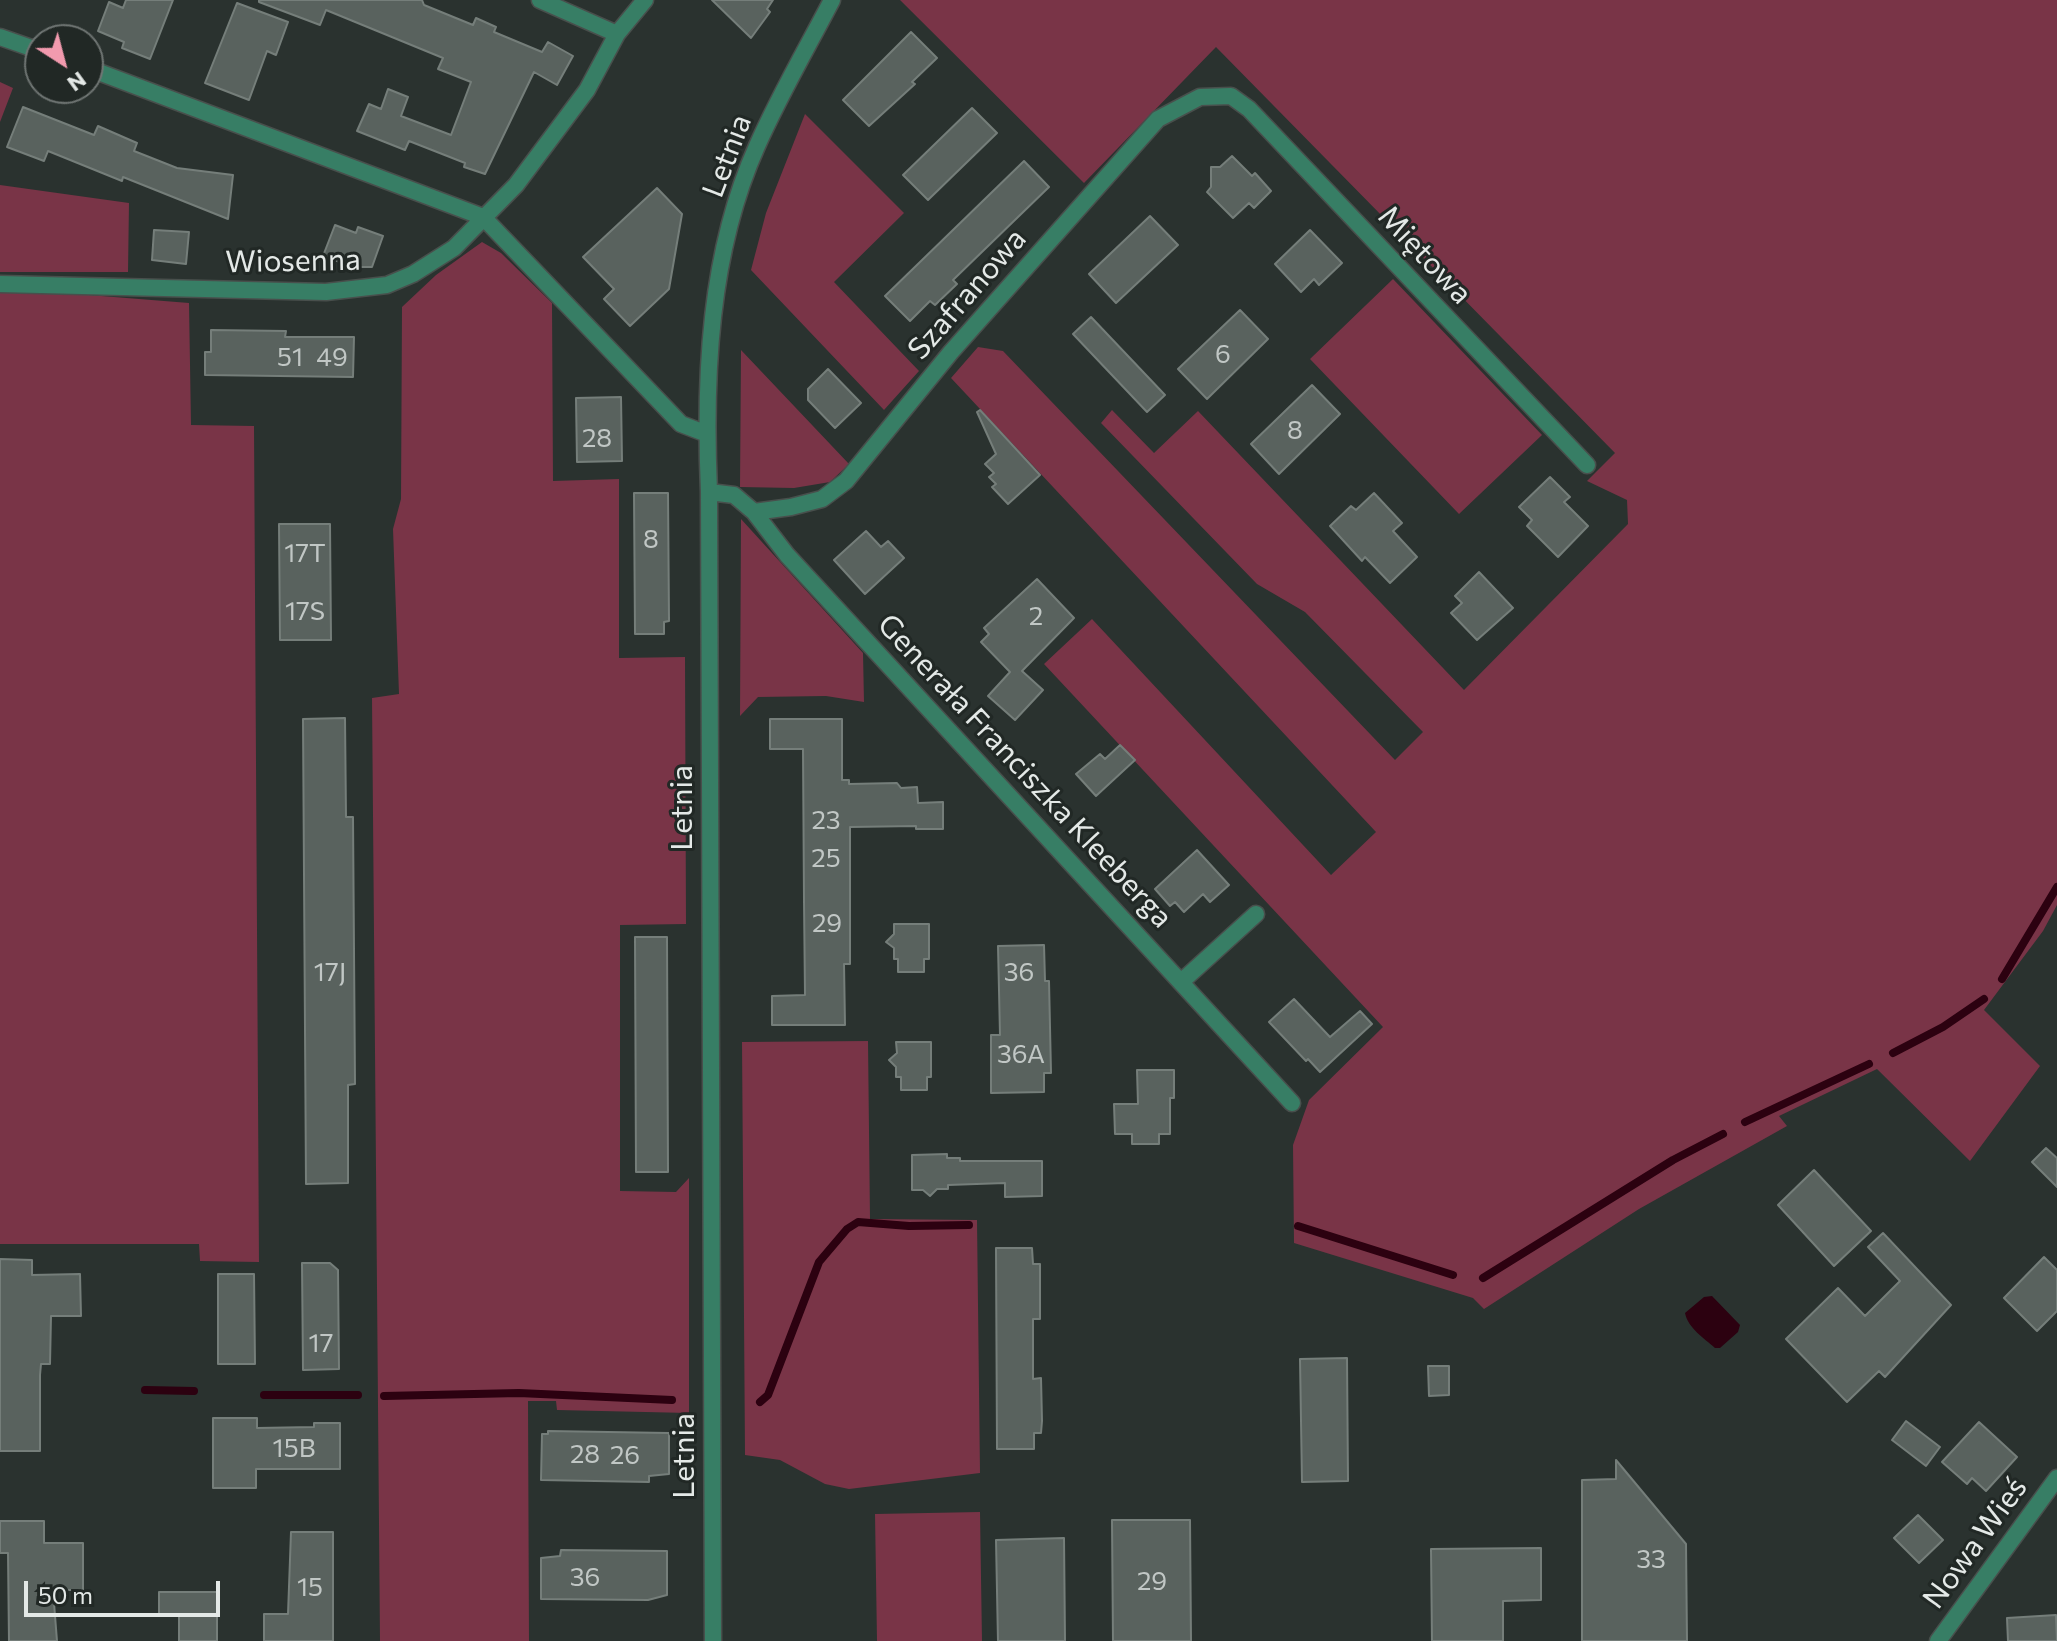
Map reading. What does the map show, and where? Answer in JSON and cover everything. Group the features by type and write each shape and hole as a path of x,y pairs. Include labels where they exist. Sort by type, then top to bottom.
{"street":[{"path":"540,0 617,34"},
{"name":"Wiosenna","path":"0,284 294,292 368,289 413,274 454,248 516,185 587,90 617,34 645,0"},
{"name":"Letnia","path":"713,1641 707,434 713,313 726,236 756,147 832,0"},
{"path":"0,37 24,45"},
{"path":"104,74 483,217 681,424 707,434"},
{"name":"Miętowa","path":"1216,97 1231,96 1249,109 1587,465"},
{"name":"Szafranowa","path":"754,512 822,499 846,481 951,352 1158,119 1200,97 1216,97"},
{"name":"Generała Franciszka Kleeberga","path":"709,492 734,495 754,512 787,555 1292,1103"},
{"path":"1181,982 1256,914"},
{"name":"Nowa Wieś","path":"1938,1641 2057,1478"}],"shaded area":[{"path":"900,0 2057,0 2057,905 2043,931 1984,1010 2040,1066 1970,1161 1877,1069 1779,1116 1787,1126 1639,1209 1484,1309 1473,1298 1294,1243 1293,1145 1309,1100 1383,1027 1044,664 1092,619 1331,875 1376,832 951,378 978,347 1003,351 1395,760 1423,732 1305,612 1257,584 1101,423 1112,410 1154,453 1198,411 1464,690 1628,524 1627,500 1587,481 1615,453 1216,47 1084,183"},
{"path":"0,82 13,88 0,122"},
{"path":"805,114 904,213 834,282 919,371 884,410 751,270 766,213"},
{"path":"0,185 129,203 128,272 0,272"},
{"path":"482,242 501,253 552,303 553,481 619,479 619,658 685,657 686,924 620,925 620,1191 676,1192 689,1178 689,1413 557,1410 556,1401 528,1401 529,1641 380,1641 372,698 399,694 393,529 401,499 402,307 436,275"},
{"path":"1393,279 1542,435 1459,514 1310,359"},
{"path":"0,292 64,293 189,303 191,425 254,426 259,1262 200,1261 199,1244 0,1244"},
{"path":"741,350 849,464 830,482 794,488 740,487"},
{"path":"741,519 863,653 864,702 826,696 758,697 740,716"},
{"path":"868,1041 870,1219 977,1220 980,1473 849,1489 825,1484 780,1460 745,1455 742,1042"},
{"path":"1712,1296 1740,1325 1738,1332 1720,1348 1715,1348 1697,1332 1685,1313 1704,1297"},
{"path":"980,1512 982,1641 877,1641 875,1514"}],"building":[{"path":"126,0 173,0 150,59 122,48 124,42 104,34 104,24 101,24 109,2 123,8"},
{"path":"259,0 422,0 424,5 473,25 476,18 496,27 494,32 542,52 548,42 573,56 557,85 534,72 485,174 409,141 405,150 357,131 369,104 381,109 388,89 408,97 401,116 451,135 471,82 438,69 443,58 326,10 320,25"},
{"path":"712,0 773,0 767,9 770,12 751,38"},
{"path":"237,3 288,22 276,55 267,51 249,100 205,83"},
{"path":"911,32 937,58 912,82 915,84 869,126 843,100"},
{"path":"23,107 94,135 98,126 137,143 134,151 177,168 233,175 228,219 48,151 44,161 7,147"},
{"path":"972,108 997,133 928,200 903,175"},
{"path":"1232,156 1252,176 1255,173 1271,191 1254,208 1249,203 1233,218 1207,192 1211,187 1211,167 1220,167"},
{"path":"1024,161 1049,187 953,280 957,284 935,305 930,301 910,321 885,296"},
{"path":"657,188 682,214 669,289 630,326 604,299 614,289 583,257"},
{"path":"1150,216 1178,245 1116,303 1089,274"},
{"path":"335,225 356,233 358,227 383,236 372,267 354,267 323,256"},
{"path":"154,230 189,232 186,264 152,260"},
{"path":"1310,230 1342,263 1319,285 1314,279 1301,292 1275,264"},
{"path":"1240,310 1268,339 1207,399 1178,369"},
{"path":"1091,317 1165,395 1147,412 1073,334"},
{"path":"211,330 286,331 285,337 354,337 353,377 205,375 205,352 211,352"},
{"path":"828,369 861,403 835,428 808,400 808,389"},
{"path":"1312,385 1340,414 1279,474 1251,444"},
{"path":"621,397 622,461 577,462 576,398"},
{"path":"980,410 1040,475 1008,504 992,487 996,484 989,477 994,473 985,464 996,454 977,412"},
{"path":"1550,477 1570,497 1564,502 1588,526 1558,557 1527,526 1532,520 1519,507"},
{"path":"634,493 668,493 669,621 664,622 664,634 635,634"},
{"path":"1374,493 1402,523 1393,531 1417,557 1390,583 1365,557 1362,561 1330,526 1351,506 1356,510"},
{"path":"279,524 330,524 331,640 280,640"},
{"path":"866,531 881,547 888,541 904,558 865,594 834,560"},
{"path":"1479,572 1513,608 1477,640 1451,613 1462,603 1455,596"},
{"path":"1037,579 1074,618 1022,671 1043,690 1015,720 988,696 1010,672 981,642 989,634 984,628"},
{"path":"345,718 346,817 353,817 355,1084 348,1085 348,1183 306,1184 303,719"},
{"path":"770,719 842,719 842,780 849,780 849,784 897,783 901,788 917,787 918,803 943,802 943,829 916,829 916,826 850,827 850,964 844,964 845,1025 772,1025 772,996 805,995 803,749 770,749"},
{"path":"1120,745 1135,760 1096,796 1076,774 1100,754 1105,759"},
{"path":"1197,850 1229,885 1210,902 1203,894 1184,912 1175,902 1170,906 1155,889"},
{"path":"894,924 929,924 929,959 924,959 924,972 898,972 894,948 886,942 894,934"},
{"path":"635,937 667,937 668,1172 636,1172"},
{"path":"1044,945 1045,981 1049,981 1051,1073 1044,1073 1044,1092 991,1093 991,1035 1000,1035 998,946"},
{"path":"1294,999 1330,1037 1360,1011 1372,1024 1320,1072 1269,1022"},
{"path":"896,1042 931,1042 931,1077 927,1077 927,1090 901,1090 901,1077 896,1077 896,1067 889,1060 897,1053"},
{"path":"1137,1070 1174,1070 1170,1134 1159,1134 1159,1144 1132,1144 1132,1134 1115,1134 1114,1104 1138,1104"},
{"path":"2046,1148 2057,1158 2057,1187 2032,1162"},
{"path":"947,1154 947,1158 960,1158 960,1161 1042,1161 1042,1196 1005,1197 1005,1183 948,1185 948,1189 937,1189 930,1196 923,1190 912,1190 912,1155"},
{"path":"1814,1170 1871,1231 1834,1266 1778,1205"},
{"path":"1883,1233 1951,1305 1885,1377 1879,1371 1847,1402 1786,1339 1838,1288 1865,1316 1900,1281 1868,1247"},
{"path":"996,1248 1032,1248 1033,1264 1040,1264 1040,1319 1033,1319 1033,1379 1041,1378 1042,1421 1041,1433 1034,1433 1034,1449 997,1449"},
{"path":"2044,1257 2057,1270 2057,1311 2037,1331 2004,1298"},
{"path":"0,1259 32,1260 32,1275 80,1274 81,1316 51,1316 50,1364 41,1364 40,1375 40,1451 0,1451"},
{"path":"302,1263 330,1263 338,1270 339,1369 303,1370"},
{"path":"218,1274 254,1274 255,1364 218,1364"},
{"path":"1347,1358 1348,1481 1302,1482 1300,1359"},
{"path":"1428,1366 1449,1366 1449,1395 1429,1396"},
{"path":"213,1418 257,1418 257,1428 314,1427 314,1423 340,1423 340,1469 256,1469 256,1488 213,1488"},
{"path":"1906,1421 1940,1447 1926,1466 1892,1440"},
{"path":"1979,1422 2017,1457 1986,1491 1972,1478 1967,1484 1942,1462"},
{"path":"548,1431 669,1433 669,1474 649,1476 649,1482 541,1480 542,1434 548,1434"},
{"path":"1616,1460 1686,1544 1687,1641 1582,1641 1582,1480 1616,1479"},
{"path":"1918,1515 1943,1540 1919,1563 1894,1538"},
{"path":"1112,1520 1190,1520 1191,1641 1113,1641"},
{"path":"0,1521 44,1521 44,1543 83,1543 83,1590 53,1590 57,1641 9,1641 8,1553 0,1553"},
{"path":"291,1532 333,1532 333,1641 264,1641 264,1614 288,1614"},
{"path":"1064,1538 1065,1641 998,1641 996,1540"},
{"path":"1541,1548 1541,1600 1503,1601 1503,1641 1432,1641 1431,1549"},
{"path":"561,1550 667,1551 667,1595 648,1600 541,1599 541,1558 560,1556"},
{"path":"159,1592 217,1592 217,1641 179,1641 179,1616 159,1616"},
{"path":"2056,1615 2057,1641 2008,1641 2007,1618"}],"waterway":[{"path":"2002,979 2057,887"},
{"path":"1893,1053 1943,1027 1984,999"},
{"path":"1745,1122 1869,1064"},
{"path":"1483,1278 1673,1160 1723,1134"},
{"path":"760,1402 768,1395 819,1262 847,1229 858,1222 909,1226 969,1225"},
{"path":"1298,1226 1453,1275"},
{"path":"145,1390 194,1391"},
{"path":"384,1396 519,1393 672,1400"},
{"path":"264,1395 358,1395"}]}
